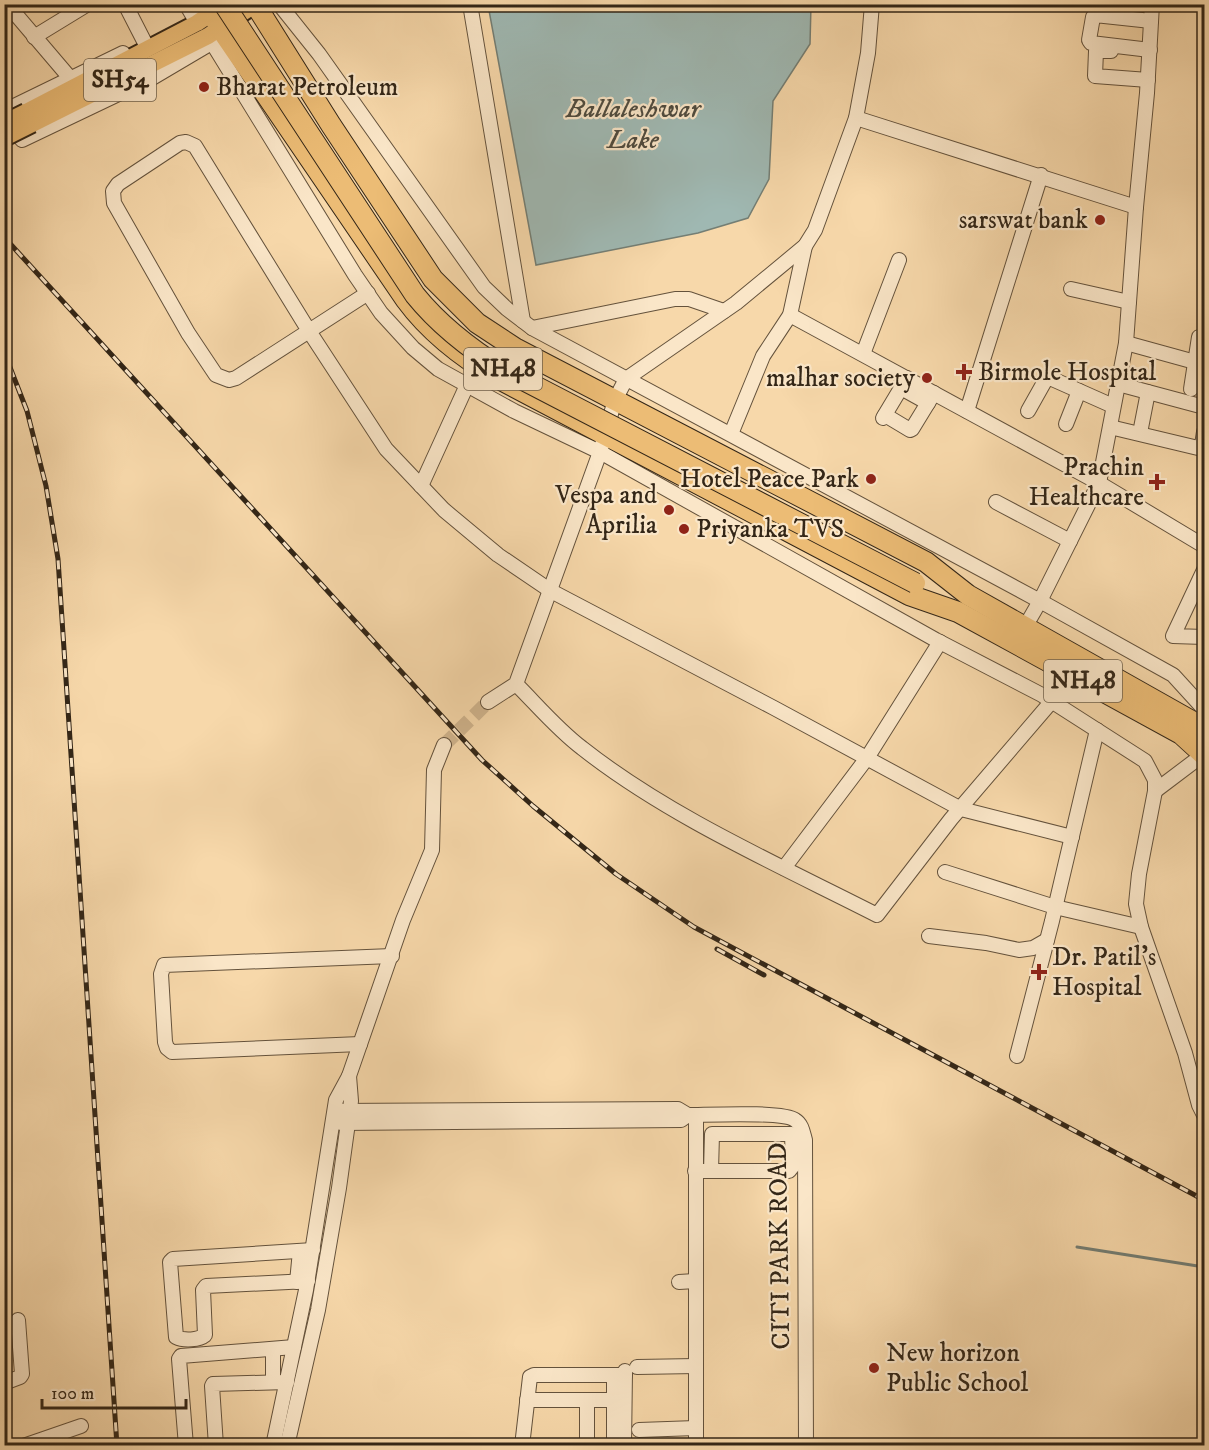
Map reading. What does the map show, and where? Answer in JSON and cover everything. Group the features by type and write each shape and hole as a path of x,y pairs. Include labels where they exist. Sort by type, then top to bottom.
{"highway":[{"path":"251,5 433,279 477,322 497,337 926,562 963,604"},
{"name":"NH48","path":"251,5 425,289 437,304 469,333 510,360 1020,635 1204,728"},
{"path":"212,20 420,318 454,350 603,444 909,594 963,604"},
{"name":"NH48","path":"212,20 415,295 428,311 462,342 504,370 918,578"},
{"name":"NH48","path":"1020,635 1181,734 1204,754"}],"main road":[{"name":"SH54","path":"4,138 29,118 212,20 251,5"},
{"name":"SH54","path":"4,123 29,118"}],"street":[{"path":"7,4 70,78"},
{"path":"34,37 88,4"},
{"path":"125,4 145,43"},
{"path":"186,4 212,20 381,313 413,348 438,369 467,385 603,444 940,642 1052,701 1145,761 1155,780 1155,791 1136,904 1141,927 1204,1115"},
{"path":"279,4 318,54 474,274 507,309 527,325 1173,675 1204,709"},
{"path":"470,4 527,325"},
{"path":"488,702 516,684 603,444 615,400 626,379 724,311 805,246 815,230 856,118 868,53 872,4"},
{"path":"1112,4 1113,12 1152,13"},
{"path":"1150,52 1091,43 1089,40 1095,15 1152,13"},
{"path":"1020,635 1040,601 1099,483 1126,343 1152,13"},
{"path":"212,20 152,78 22,140 6,117 6,110 70,78 145,43 212,20"},
{"path":"1148,80 1095,76 1094,73 1098,50 1150,52"},
{"path":"856,118 1136,207"},
{"path":"368,293 309,331 236,378 229,380 216,375 188,333 114,203 113,191 118,184 180,143 191,142 224,190 309,331 386,449 444,510 498,555 551,591 961,809 1072,837"},
{"path":"967,411 1041,175"},
{"path":"731,434 763,356 790,315 805,246"},
{"path":"862,354 899,260"},
{"path":"1071,289 1129,303"},
{"path":"527,325 675,298 689,299 724,311"},
{"path":"790,315 862,354 904,383 931,398 967,411 1099,483 1204,546"},
{"path":"1191,389 1199,337"},
{"path":"1126,343 1195,362"},
{"path":"1028,411 1046,379 1050,378 1113,406"},
{"path":"904,383 884,417 910,430 931,398"},
{"path":"1118,384 1204,407"},
{"path":"421,486 467,385"},
{"path":"1066,424 1079,391"},
{"path":"1140,434 1148,392"},
{"path":"1110,427 1198,448 1202,445 1204,432"},
{"path":"996,502 1070,541"},
{"path":"1204,570 1173,636 1204,637"},
{"path":"784,868 867,758 940,642"},
{"path":"516,684 579,746 618,776 716,833 877,915 961,809 1052,701"},
{"path":"1017,1056 1097,730"},
{"path":"280,1382 294,1347 306,1250 336,1100 349,1076 401,927 432,850 434,770 444,745"},
{"path":"1155,791 1204,754"},
{"path":"945,872 1055,907 1141,927"},
{"path":"928,936 986,943 1019,950 1033,948 1047,940"},
{"path":"360,1044 172,1052 167,1048 165,1042 161,974 164,965 394,950"},
{"path":"273,1446 288,1412 320,1299 351,1101 349,1076"},
{"path":"334,1117 538,1116 678,1109 692,1115 695,1171 696,1446"},
{"name":"CITI PARK ROAD","path":"692,1115 775,1116 794,1119 801,1126 805,1140 799,1169 806,1446"},
{"path":"695,1171 711,1171 789,1171 799,1169 792,1134 712,1134 711,1171"},
{"path":"302,1282 206,1286 203,1290 205,1335 201,1338 180,1339 176,1337 170,1262 173,1259 306,1250"},
{"path":"680,1281 695,1281"},
{"path":"4,1383 22,1374 18,1320"},
{"path":"186,1446 178,1359 181,1356 294,1347"},
{"path":"273,1349 288,1412 287,1446"},
{"path":"522,1446 530,1377 534,1375 625,1375 696,1366"},
{"path":"614,1446 614,1400 625,1375"},
{"path":"624,1446 625,1375"},
{"path":"216,1446 213,1384 280,1382"},
{"path":"586,1446 587,1400"},
{"path":"527,1401 614,1400"},
{"path":"23,1446 81,1426"},
{"path":"639,1430 696,1428"}],"water":[{"name":"Ballaleshwar Lake","path":"488,5 811,5 810,44 773,101 769,179 748,218 698,233 536,265"}],"waterway":[{"path":"1077,1247 1204,1267"}],"tunnel":[{"path":"444,745 488,702"}],"railway":[{"path":"4,237 482,760 533,806 616,874 694,927 1204,1200"},
{"path":"4,352 27,411 46,486 58,559 117,1446"},
{"path":"717,949 764,975"}],"place":[{"name":"Bharat Petroleum","path":"204,87"},
{"name":"sarswat bank","path":"1100,220"},
{"name":"Birmole Hospital","path":"964,372"},
{"name":"malhar society","path":"927,378"},
{"name":"Hotel Peace Park","path":"871,479"},
{"name":"Prachin Healthcare","path":"1157,482"},
{"name":"Vespa and Aprilia","path":"669,510"},
{"name":"Priyanka TVS","path":"684,529"},
{"name":"Dr. Patil's Hospital","path":"1039,972"},
{"name":"New horizon Public School","path":"874,1368"}]}
